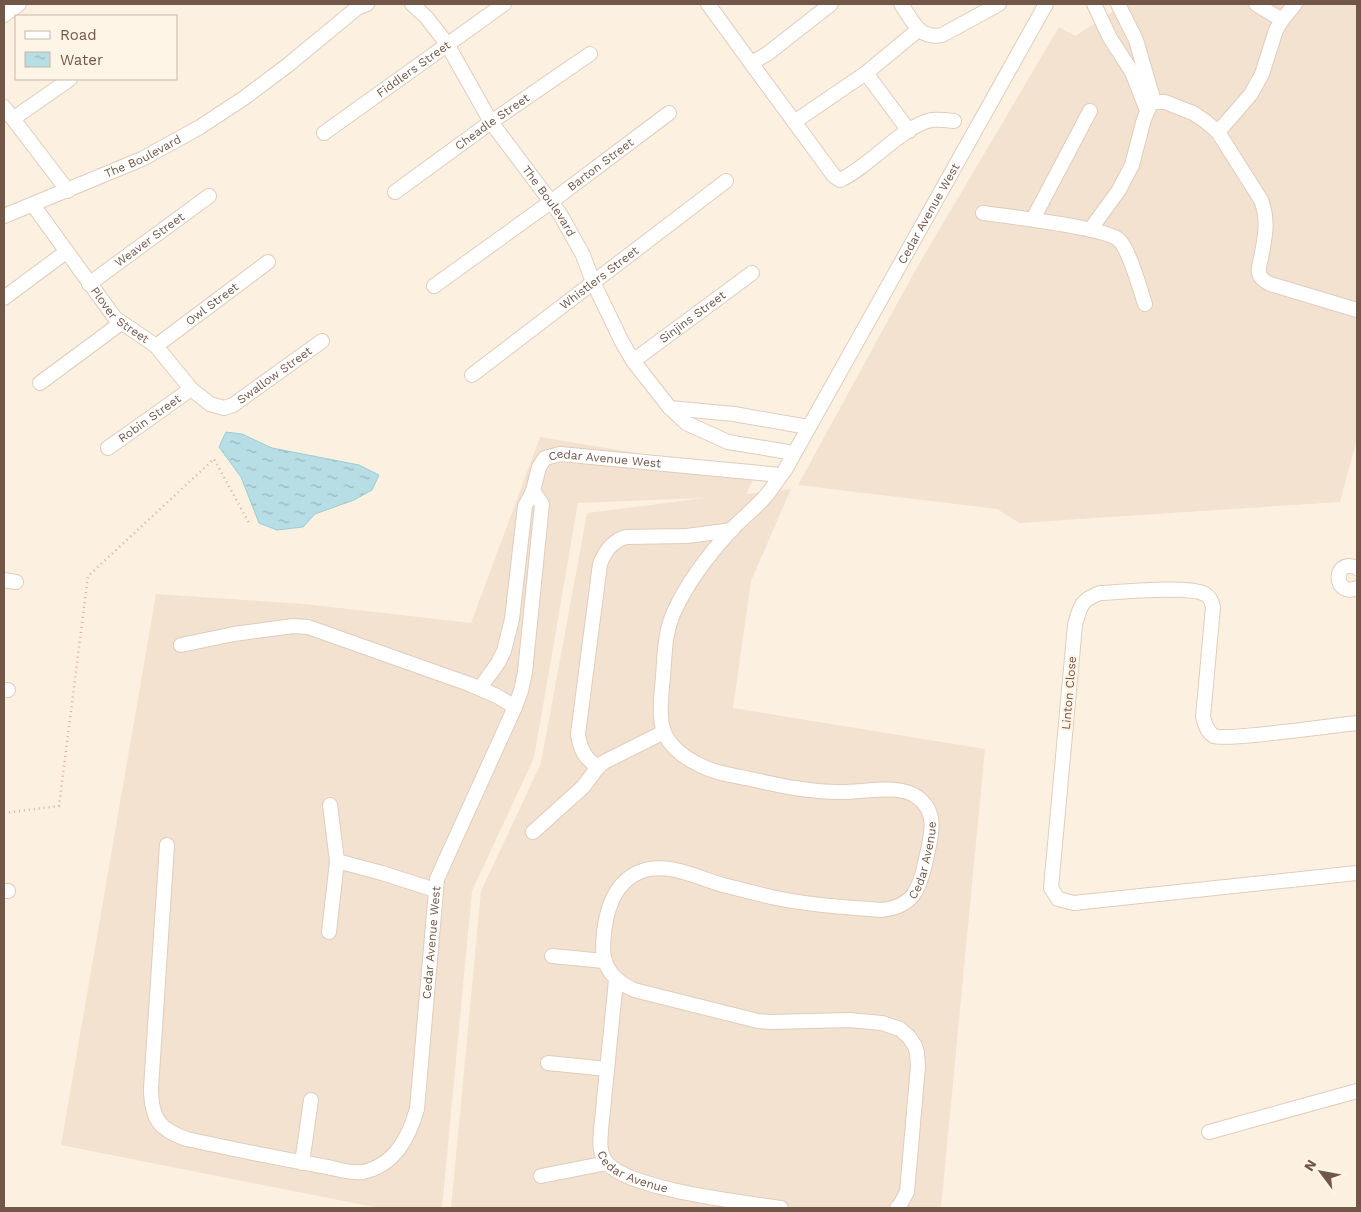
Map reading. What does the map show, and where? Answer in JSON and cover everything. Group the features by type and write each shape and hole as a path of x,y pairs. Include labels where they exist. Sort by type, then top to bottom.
{"street":[{"path":"4,15 19,4"},
{"name":"The Boulevard","path":"4,216 142,159 200,127 244,98 288,65 357,8 367,4"},
{"name":"The Boulevard","path":"412,4 427,18 447,44 491,122 552,201 576,241 593,282 633,360 670,408 686,423 728,442 794,453"},
{"name":"Fiddlers Street","path":"324,133 504,4"},
{"path":"709,4 834,176 840,180 910,131 932,120 954,122"},
{"path":"751,63 767,54 831,4"},
{"path":"901,4 918,30 929,36 942,35 999,4"},
{"name":"Cedar Avenue West","path":"732,530 766,496 781,475 1046,4"},
{"path":"1094,4 1110,38 1132,72 1148,105"},
{"path":"1090,230 1127,176 1137,151 1152,95 1136,40 1118,4"},
{"path":"1256,4 1282,20"},
{"path":"1218,132 1251,94 1257,84 1271,42 1282,20 1295,4"},
{"path":"794,122 866,73 918,30"},
{"path":"1123,57 1140,51"},
{"name":"Cheadle Street","path":"395,192 491,122 590,54"},
{"path":"866,73 910,131"},
{"path":"14,118 69,80"},
{"path":"1148,105 1165,102 1193,113 1205,120 1218,132 1262,200 1265,210 1266,229 1258,273 1260,277 1270,284 1357,310"},
{"path":"4,107 68,191"},
{"path":"1033,220 1090,111"},
{"name":"Barton Street","path":"434,286 670,113"},
{"name":"Whistlers Street","path":"472,376 726,181"},
{"name":"Weaver Street","path":"89,284 209,196"},
{"name":"Plover Street","path":"32,205 89,284 121,323 156,346 191,388 210,404 224,408"},
{"path":"983,213 1090,230 1110,235 1121,241 1125,247 1145,304"},
{"path":"4,298 66,252"},
{"name":"Owl Street","path":"156,346 268,262"},
{"name":"Sinjins Street","path":"633,360 752,273"},
{"path":"40,383 121,323"},
{"name":"Swallow Street","path":"224,408 247,395 322,341"},
{"name":"Robin Street","path":"108,448 191,388"},
{"path":"670,408 734,414 808,427"},
{"name":"Cedar Avenue West","path":"166,845 151,1088 152,1110 163,1128 171,1134 187,1139 353,1172 363,1172 384,1163 394,1155 408,1135 417,1109 437,879 521,691 542,504 534,491 541,462 545,458 560,454 781,475"},
{"path":"480,688 504,651 512,619 525,506 534,491"},
{"path":"532,832 583,787 604,762 664,732 661,702 670,622 692,581 732,530"},
{"path":"598,767 582,751 578,734 598,575 603,555 612,544 626,537 687,536 732,530"},
{"path":"1357,568 1346,567 1338,578 1346,589 1357,588"},
{"name":"Linton Close","path":"1357,723 1241,736 1226,737 1214,735 1208,730 1203,716 1213,607 1210,598 1206,594 1187,590 1100,593 1088,597 1082,604 1075,625 1051,888 1058,899 1074,903 1357,872"},
{"path":"181,645 234,634 302,626 324,632 480,688 515,707"},
{"path":"504,651 526,657"},
{"name":"Cedar Avenue","path":"604,961 607,912 616,892 626,881 643,870 654,868 672,870 724,885 802,903 881,910 893,909 902,905 912,896 921,882 932,832 932,822 930,812 924,802 913,794 896,790 827,792 784,787 719,772 706,768 687,758 675,748 664,732"},
{"path":"329,932 337,862 330,805"},
{"path":"337,862 382,873 435,890"},
{"path":"552,956 604,961 616,980 634,990 746,1019 771,1022 865,1021 890,1026 905,1032 915,1046 918,1066 907,1192 897,1208"},
{"name":"Cedar Avenue","path":"616,980 600,1148 606,1163 613,1169 658,1186 690,1194 781,1208"},
{"path":"548,1063 607,1069"},
{"path":"1209,1132 1357,1091"},
{"path":"302,1163 311,1100"},
{"path":"541,1176 606,1163"}],"path":[{"path":"4,813 59,806 88,576 214,459 250,523"}],"shaded area":[{"path":"1124,4 1357,4 1357,439 1340,502 1019,523 997,509 798,485 916,269 1059,27 1075,36"},
{"path":"540,437 757,473 746,494 791,489 751,581 733,708 985,749 941,1208 451,1208 481,891 541,763 587,513 705,498 578,503 534,758 472,891 442,1208 379,1208 61,1145 156,594 305,604 471,623"}],"water":[{"path":"226,432 242,434 272,448 359,465 379,475 372,490 354,500 315,514 303,527 277,530 259,523 241,477 219,447"}]}
